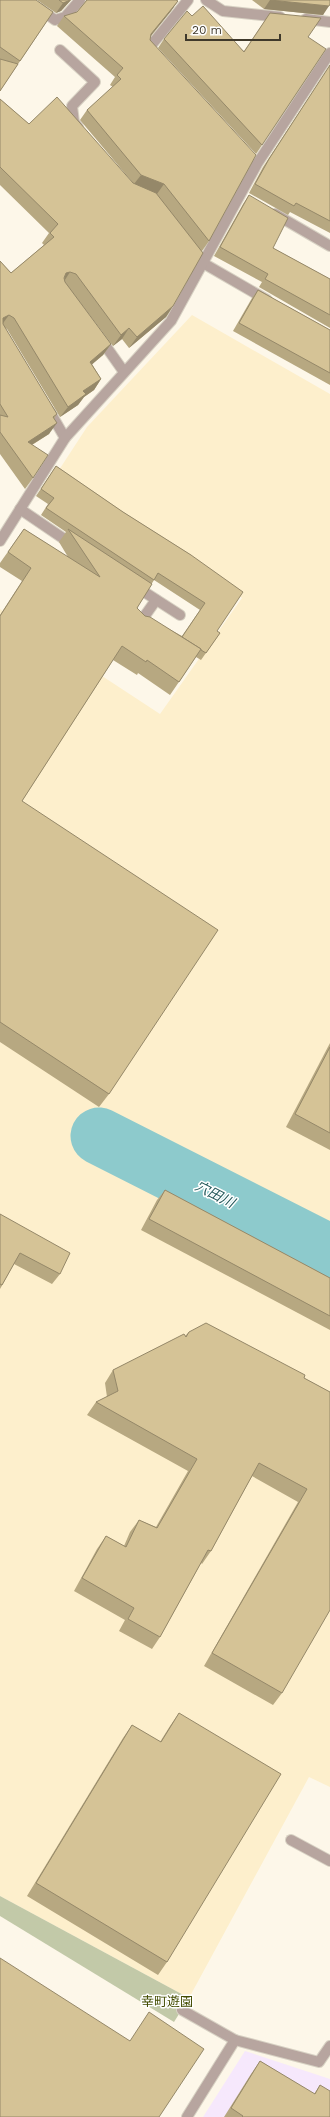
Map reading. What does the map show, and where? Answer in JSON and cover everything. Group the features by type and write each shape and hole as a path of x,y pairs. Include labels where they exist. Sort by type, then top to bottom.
{"street":[{"path":"30,2 55,20 65,17 80,0"},
{"path":"159,59 148,48 188,0"},
{"path":"206,0 223,11 330,22"},
{"path":"60,50 95,82 72,106 74,122 83,133"},
{"path":"0,541 65,438 171,321 203,263 244,197 254,162 330,53"},
{"path":"268,211 330,246"},
{"path":"193,251 203,263 276,305"},
{"path":"91,327 124,372"},
{"path":"45,405 65,438"},
{"path":"20,510 85,552"},
{"path":"124,578 180,615"},
{"path":"140,624 156,600"},
{"path":"292,1840 330,1861"},
{"path":"182,2010 236,2040 320,2062 330,2046"},
{"path":"187,2117 236,2040"}],"shaded area":[{"path":"192,315 330,394 330,1243 101,1127 93,1142 330,1263 330,1787 309,1777 189,1998 0,1896 0,609 160,714 242,598 57,473 87,427"},
{"path":"245,2051 330,2079 330,2117 203,2117"}],"green space":[{"name":"幸町遊園","path":"0,1896 189,1998 174,2022 0,1916"}],"building":[{"path":"0,0 36,0 53,12 20,61 0,47"},
{"path":"59,0 70,0 63,3"},
{"path":"87,0 178,1 151,34 150,40 256,155 209,241 164,184 141,175 87,110 121,79 117,75 123,68 64,16 77,12"},
{"path":"270,0 330,0 330,4 329,6"},
{"path":"203,6 244,52 270,13 321,18 308,37 326,49 262,145 164,39 187,11 192,16"},
{"path":"0,59 18,64 0,91"},
{"path":"330,65 330,221 296,203 294,206 255,184 269,159"},
{"path":"57,97 133,183 156,193 203,253 173,306 137,337 129,328 121,335 76,274 70,272 66,273 64,278 65,282 111,344 90,362 101,379 83,391 86,394 68,407 14,318 9,315 3,318 3,324 57,414 53,417 57,423 28,442 48,455 33,478 0,432 0,415 8,417 0,404 0,261 11,273 54,237 50,233 58,224 0,167 0,99 29,124"},
{"path":"249,195 288,218 273,248 330,279 330,315 265,279 268,274 220,247"},
{"path":"258,290 330,330 330,373 239,323"},
{"path":"56,466 123,512 191,555 243,592 217,631 220,633 206,653 182,637 205,603 158,573 154,580 46,508 54,498 41,489"},
{"path":"24,529 100,577 68,529 152,584 137,608 145,616 150,617 201,649 179,682 147,660 146,662 122,646 22,801 218,930 109,1094 0,1022 0,616 31,568 8,552"},
{"path":"330,1047 330,1133 295,1114"},
{"path":"165,1190 330,1278 330,1316 149,1219"},
{"path":"0,1214 70,1253 60,1274 20,1253 2,1285 0,1284"},
{"path":"206,1323 305,1375 304,1378 330,1392 330,1610 282,1693 212,1653 307,1489 259,1463 211,1551 208,1550 160,1637 128,1619 134,1608 82,1578 106,1536 126,1547 139,1520 157,1528 197,1459 96,1402 118,1391 113,1370 184,1334 186,1337 189,1332"},
{"path":"179,1713 281,1774 167,1962 36,1883 132,1725 161,1742"},
{"path":"0,1958 130,2041 149,2012 204,2049 159,2117 0,2117"},
{"path":"260,2061 315,2094 320,2085 330,2091 330,2117 242,2117 243,2116 231,2108"}],"waterway":[{"name":"穴田川","path":"99,1136 330,1253"}]}
